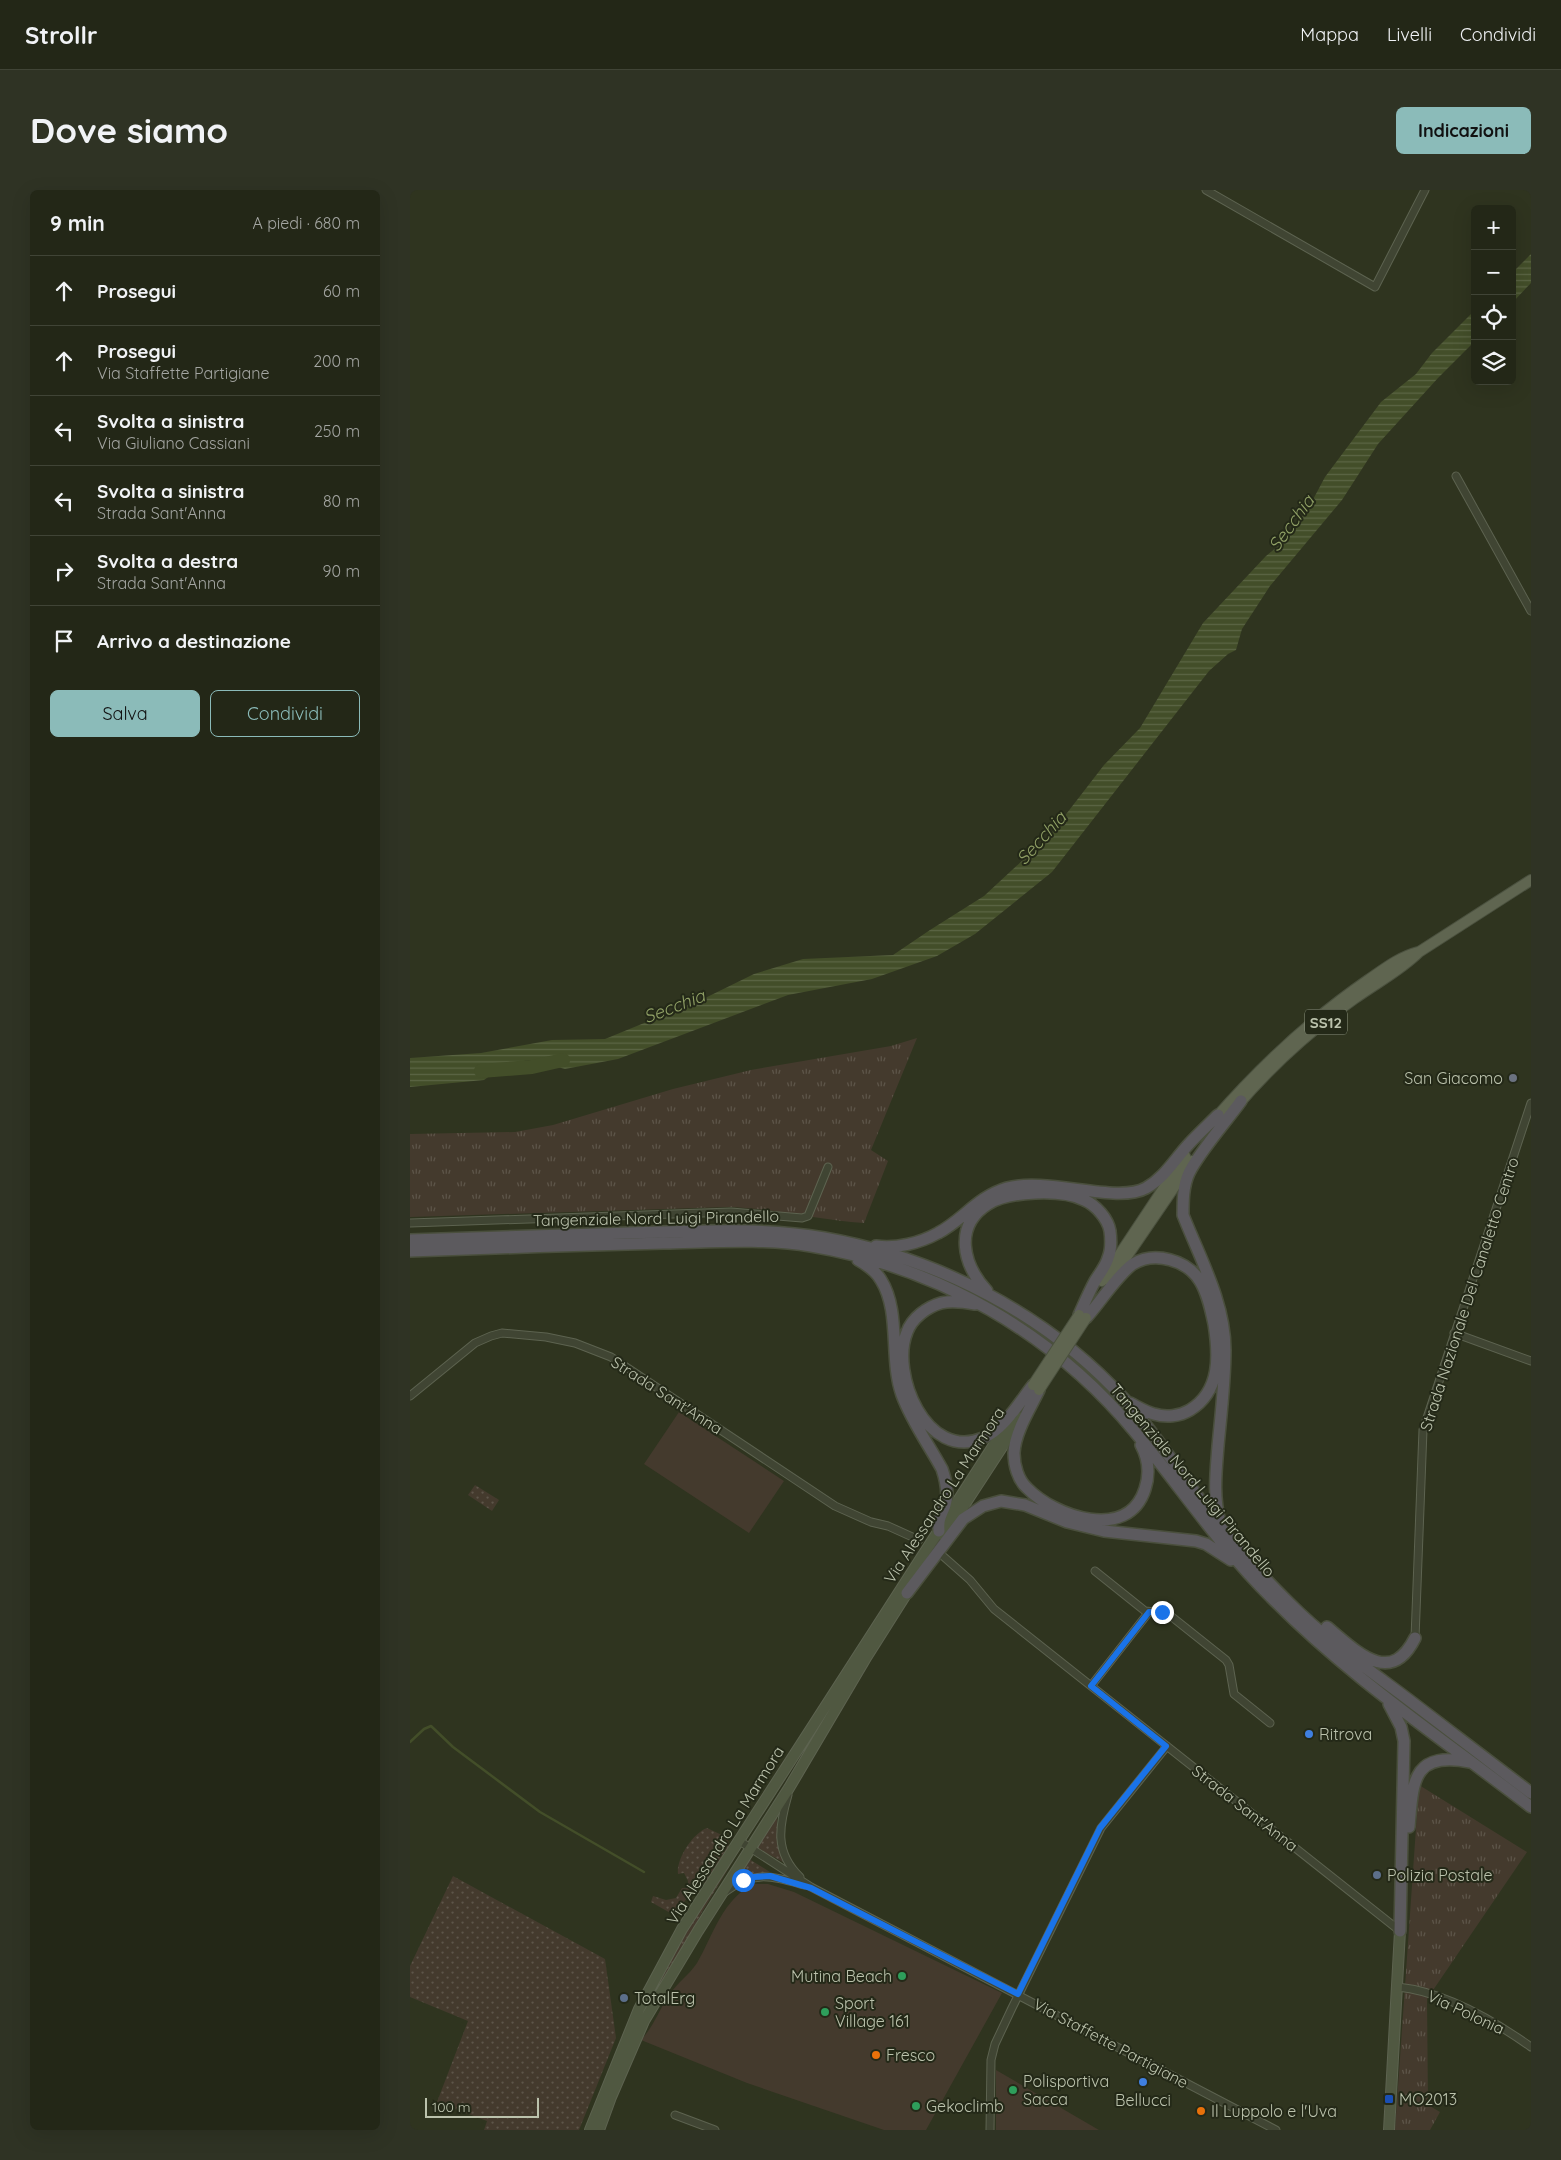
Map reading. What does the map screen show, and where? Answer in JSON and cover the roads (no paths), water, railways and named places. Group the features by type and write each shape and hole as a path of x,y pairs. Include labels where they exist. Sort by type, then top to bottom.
{"highway":[{"path":"1223,1530 1214,1493 1223,1387 1225,1349 1223,1329 1215,1295 1183,1215 1183,1204 1184,1190 1189,1173 1241,1101"},
{"path":"848,1248 897,1247 938,1233 978,1201 1008,1188 1057,1185 1124,1193 1136,1192 1157,1180 1218,1115"},
{"path":"991,1296 975,1278 965,1253 965,1239 976,1213 989,1203 1003,1197 1042,1193 1066,1195 1084,1200 1098,1209 1110,1231 1109,1258 1082,1317"},
{"name":"Tangenziale Nord Luigi Pirandello","path":"410,1240 742,1231 800,1234 919,1265 991,1296 1023,1314 1046,1330 1082,1358 1126,1400 1223,1530 1291,1605 1344,1652 1531,1794"},
{"name":"Tangenziale Nord Luigi Pirandello","path":"410,1251 741,1242 848,1248 916,1274 982,1305 1017,1325 1075,1368 1095,1387 1135,1432 1239,1565 1285,1612 1333,1655 1404,1713 1531,1807"},
{"path":"848,1248 881,1278 889,1295 895,1359 902,1394 908,1410 942,1469 945,1478 946,1496 938,1520 939,1531"},
{"path":"1082,1317 1125,1271 1134,1264 1146,1259 1160,1258 1172,1260 1189,1269 1201,1282 1211,1307 1217,1349 1215,1376 1208,1393 1183,1414 1169,1416 1155,1415 1126,1400"},
{"path":"982,1305 952,1302 941,1303 927,1309 914,1319 906,1332 903,1348 906,1375 916,1407 923,1420 933,1431 944,1438 953,1441 974,1440 994,1431 1036,1388"},
{"path":"1036,1388 1016,1440 1014,1453 1018,1474 1026,1488 1036,1496 1068,1512 1092,1520 1110,1520 1120,1517 1136,1505 1143,1495 1148,1477 1144,1450 1135,1432"},
{"path":"907,1593 963,1519 983,1506 1001,1501 1025,1505 1067,1522 1104,1531 1196,1541 1206,1544 1239,1565"},
{"path":"1313,1625 1326,1626 1369,1661 1384,1663 1399,1658 1409,1651 1415,1638"},
{"path":"1383,1694 1396,1716 1404,1741 1400,1931"},
{"path":"1400,1931 1412,1794 1416,1780 1422,1769 1437,1759 1447,1758 1473,1763"}],"main road":[{"name":"Via Alessandro La Marmora","path":"1082,1317 1183,1172 1241,1101 1287,1054 1354,999 1409,962 1419,952 1531,880"},
{"name":"Via Alessandro La Marmora","path":"599,2130 610,2097 644,2021 750,1848 790,1788 867,1656 1176,1169 1218,1115 1274,1056 1350,992 1404,956 1419,952"},
{"name":"Via Alessandro La Marmora","path":"590,2130 639,2009 682,1929 939,1531 1036,1388"},
{"path":"1389,2130 1400,1931"}],"street":[{"path":"1206,190 1375,288 1425,190"},
{"path":"1456,476 1531,611"},
{"name":"Strada Nazionale Del Canaletto Centro","path":"1415,1638 1423,1430 1531,1103"},
{"path":"410,1223 731,1212 802,1218 808,1216 828,1168"},
{"name":"Strada Sant'Anna","path":"410,1396 475,1343 491,1336 514,1333 575,1342 611,1357 835,1506 888,1526 918,1540"},
{"path":"1454,1333 1531,1361"},
{"name":"Strada Sant'Anna","path":"944,1557 970,1580 994,1609 1400,1931"},
{"path":"1096,1571 1149,1612 1167,1614 1226,1660 1229,1665 1234,1694 1270,1723"},
{"path":"1091,1686 1149,1612"},
{"path":"990,2130 991,2060 995,2044 1100,1828 1166,1746"},
{"name":"Via Staffette Partigiane","path":"790,1788 779,1827 780,1843 794,1871 811,1888"},
{"name":"Via Staffette Partigiane","path":"738,1840 811,1888 1018,1994 1276,2130"},
{"path":"722,1894 743,1880 762,1876 770,1876 811,1888"},
{"name":"Via Polonia","path":"1398,1987 1418,1989 1438,1996 1505,2029 1531,2047"},
{"path":"675,2115 716,2130"}],"waterway":[{"name":"Secchia","path":"481,1071 532,1067 563,1060"},
{"path":"410,1742 424,1729 431,1726 453,1747 540,1812 644,1872"}],"place":[{"name":"San Giacomo","path":"1513,1078"},
{"name":"Ritrova","path":"1309,1734"},
{"name":"Polizia Postale","path":"1377,1875"},
{"name":"Mutina Beach","path":"902,1976"},
{"name":"TotalErg","path":"624,1998"},
{"name":"Sport Village 161","path":"825,2012"},
{"name":"Fresco","path":"876,2055"},
{"name":"Bellucci","path":"1143,2082"},
{"name":"Polisportiva Sacca","path":"1013,2090"},
{"name":"MO2013","path":"1389,2099"},
{"name":"Gekoclimb","path":"916,2106"},
{"name":"Il Luppolo e l'Uva","path":"1201,2111"}]}
